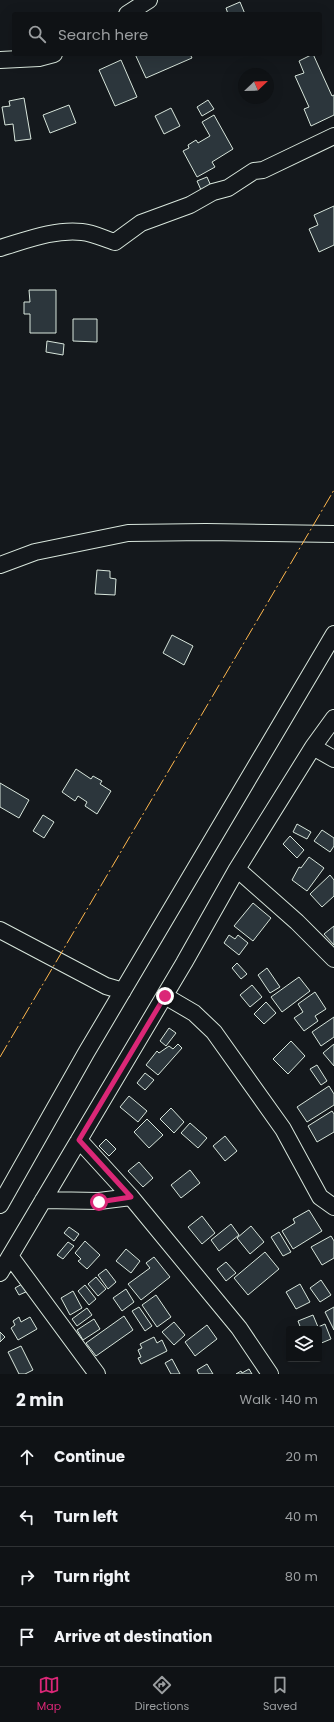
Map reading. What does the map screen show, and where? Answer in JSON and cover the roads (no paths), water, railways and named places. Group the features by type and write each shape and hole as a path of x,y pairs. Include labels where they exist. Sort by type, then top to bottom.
{"street":[{"path":"130,12 149,0"},
{"path":"0,60 39,58 46,56"},
{"path":"0,248 58,232 83,232 115,242 141,223 190,205 212,192 228,188 254,171 264,170 334,136"},
{"path":"0,565 35,552 128,533 206,532 334,534"},
{"path":"0,1205 123,991 334,634"},
{"path":"0,1273 165,996 237,869 313,747 334,718"},
{"path":"313,747 334,759"},
{"path":"237,869 297,922 334,959"},
{"path":"0,930 106,986 123,991"},
{"path":"165,996 194,1013 214,1032 283,1129 320,1197 334,1207"},
{"path":"79,1140 131,1197 239,1328 270,1374"},
{"path":"43,1200 99,1202 131,1197"},
{"path":"10,1256 96,1374"}]}
